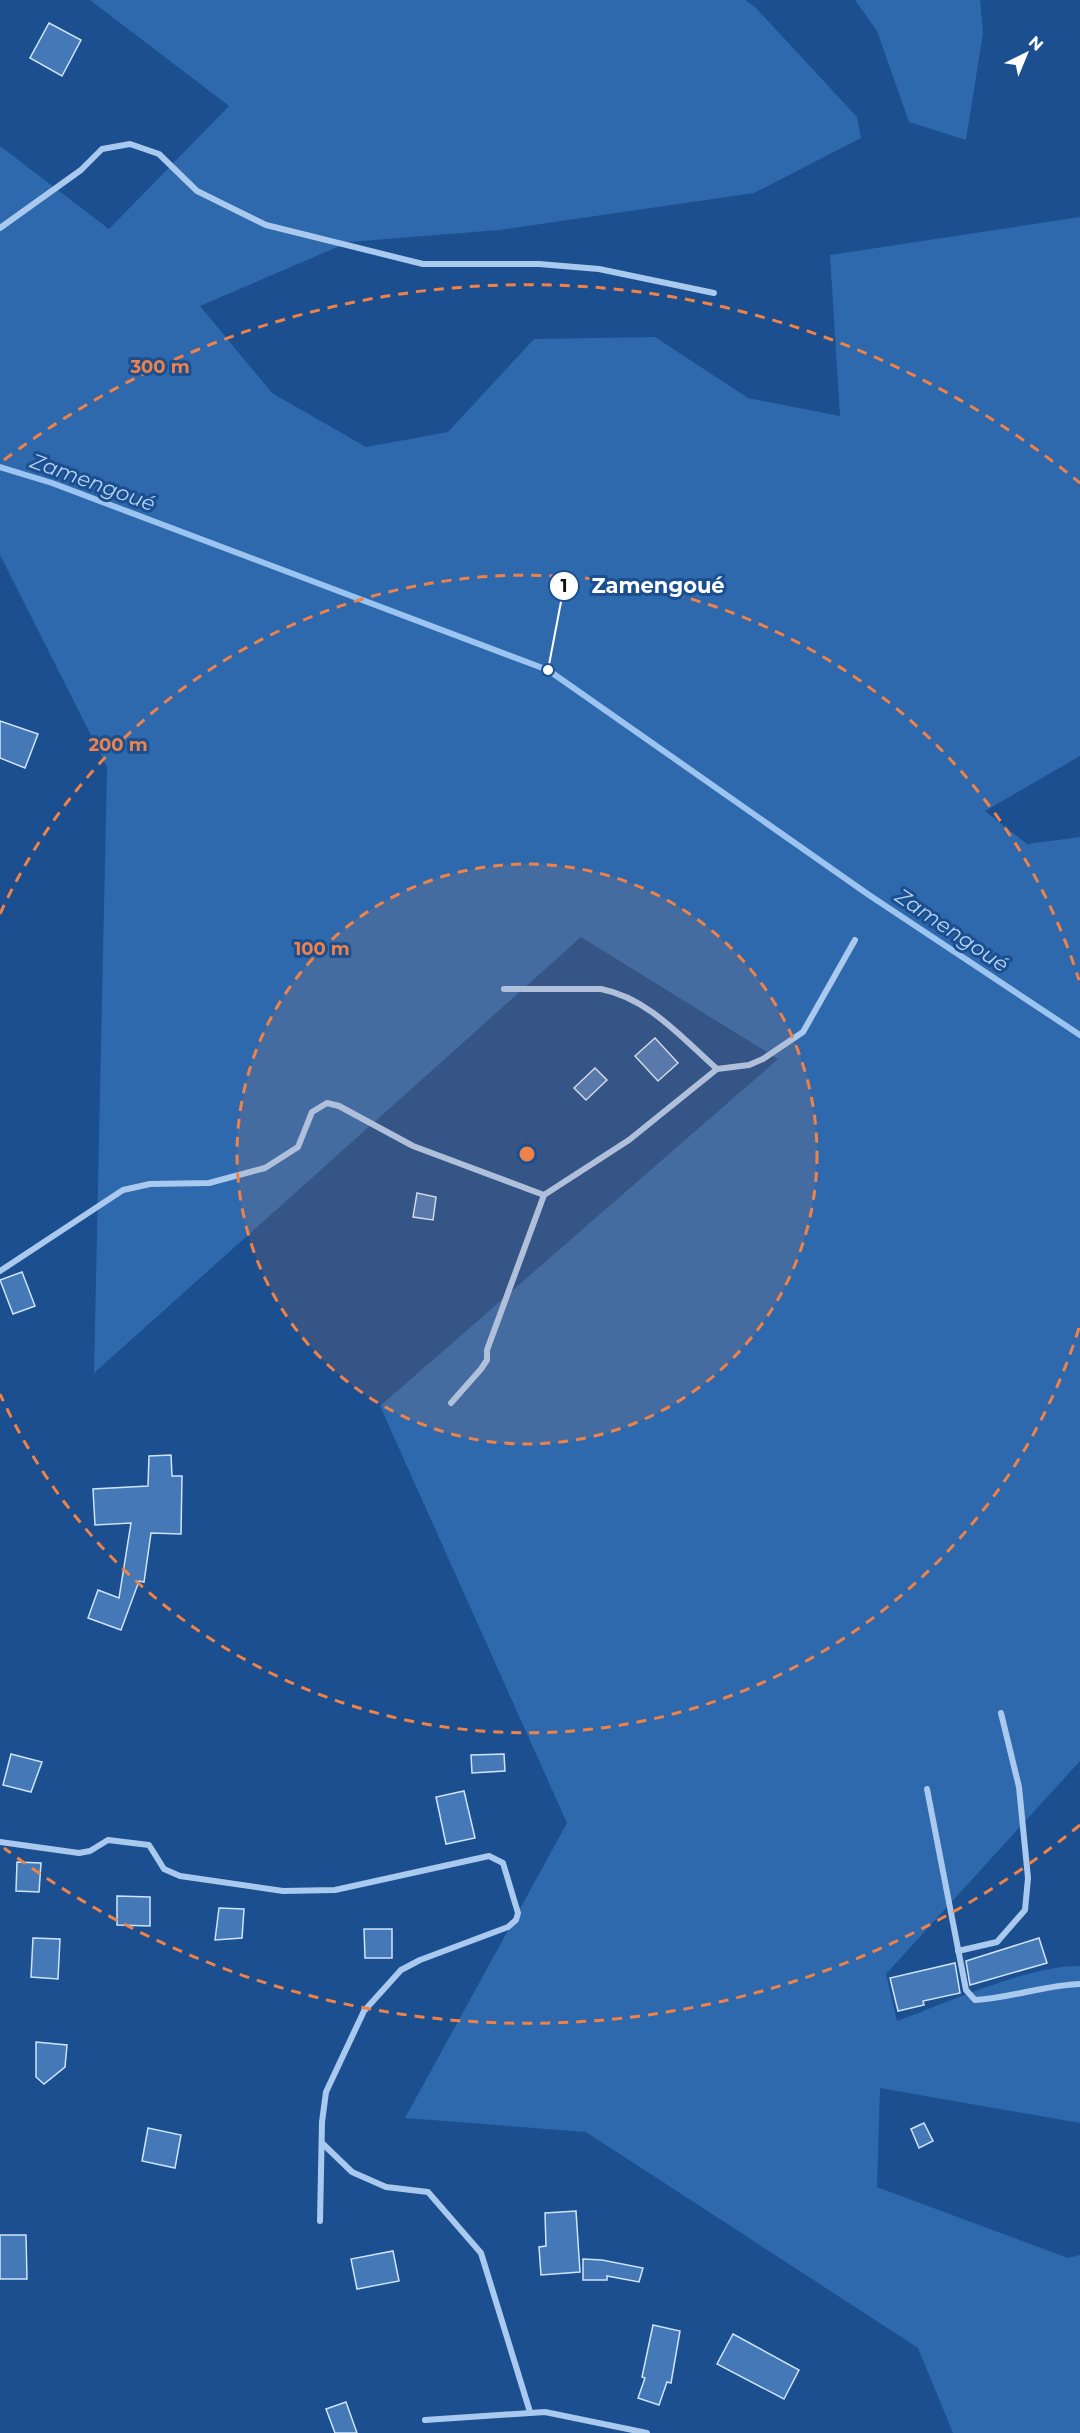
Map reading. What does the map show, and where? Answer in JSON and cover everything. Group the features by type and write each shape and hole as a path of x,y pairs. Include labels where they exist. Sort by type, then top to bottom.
{"street":[{"path":"0,228 81,170 102,149 130,144 159,153 197,191 266,225 277,228 423,264 539,264 599,269 714,293"},
{"path":"451,1403 487,1360 487,1350 544,1195 629,1140 717,1069 749,1065 763,1059 802,1032 855,940"},
{"path":"504,989 601,989 616,992 647,1008 717,1069"},
{"path":"0,1270 123,1190 150,1184 209,1183 274,1163 298,1147 312,1112 327,1103 339,1106 413,1146 544,1195"},
{"path":"958,1951 997,1942 1025,1910 1028,1878 1019,1786 1001,1713"},
{"path":"927,1789 966,1990 975,2000 1080,1984"},
{"path":"0,1842 79,1853 90,1851 108,1840 149,1845 164,1869 180,1876 283,1891 335,1890 489,1856 503,1863 518,1913 516,1920 508,1927 420,1960 401,1970 364,2011 326,2092 320,2221"},
{"path":"322,2143 352,2172 386,2187 428,2192 481,2253 530,2412"},
{"path":"425,2420 545,2412 647,2433"}],"shaded area":[{"path":"90,0 745,0 755,7 857,117 861,138 754,193 499,230 349,242 200,306 272,393 366,447 448,432 534,339 655,337 748,398 840,416 830,255 1080,217 1080,756 985,811 1027,844 1080,837 1080,1761 886,1974 897,2021 1013,1978 1060,1967 1080,1966 1080,2123 880,2088 877,2187 1068,2258 1080,2255 1080,2433 953,2433 918,2348 586,2132 405,2118 567,1823 380,1406 778,1059 581,937 94,1373 107,767 0,555 0,146 109,229 229,106"},
{"path":"855,0 980,0 983,33 966,140 909,122 877,31"}],"building":[{"path":"49,23 81,40 62,76 30,58"},
{"path":"0,721 38,734 25,768 0,758"},
{"path":"655,1038 678,1063 658,1081 635,1056"},
{"path":"595,1068 607,1080 586,1100 574,1088"},
{"path":"417,1193 436,1197 433,1220 413,1217"},
{"path":"22,1272 35,1306 13,1314 0,1280"},
{"path":"171,1455 172,1476 182,1476 181,1534 151,1533 144,1582 139,1581 121,1630 88,1618 98,1590 119,1598 131,1523 95,1525 93,1489 148,1486 149,1456"},
{"path":"11,1754 42,1762 31,1792 3,1785"},
{"path":"504,1754 505,1771 472,1773 471,1755"},
{"path":"464,1791 475,1838 446,1844 436,1797"},
{"path":"17,1862 41,1863 39,1892 16,1891"},
{"path":"117,1896 150,1897 150,1926 117,1925"},
{"path":"219,1908 244,1909 242,1938 215,1940"},
{"path":"364,1929 392,1929 392,1958 365,1958"},
{"path":"33,1938 60,1939 58,1979 31,1977"},
{"path":"1039,1938 1047,1963 970,1985 966,1961"},
{"path":"955,1963 960,1993 923,2001 924,2005 898,2011 890,1978"},
{"path":"36,2042 67,2045 65,2067 44,2084 36,2077"},
{"path":"924,2123 933,2141 919,2148 911,2129"},
{"path":"148,2128 181,2135 175,2168 142,2161"},
{"path":"576,2211 580,2272 541,2275 539,2247 546,2246 545,2213"},
{"path":"0,2235 26,2235 27,2279 0,2279"},
{"path":"393,2251 399,2281 357,2289 351,2259"},
{"path":"583,2259 602,2260 643,2268 639,2282 607,2276 607,2280 583,2280"},
{"path":"653,2325 680,2331 671,2383 667,2382 659,2405 638,2398 645,2378 642,2377"},
{"path":"733,2334 799,2370 784,2399 717,2364"},
{"path":"346,2402 357,2433 335,2433 326,2409"}],"waterway":[{"name":"Zamengoué","path":"0,467 52,483 548,670 869,895 1080,1035"}],"place":[{"name":"Zamengoué","path":"548,670"}]}
